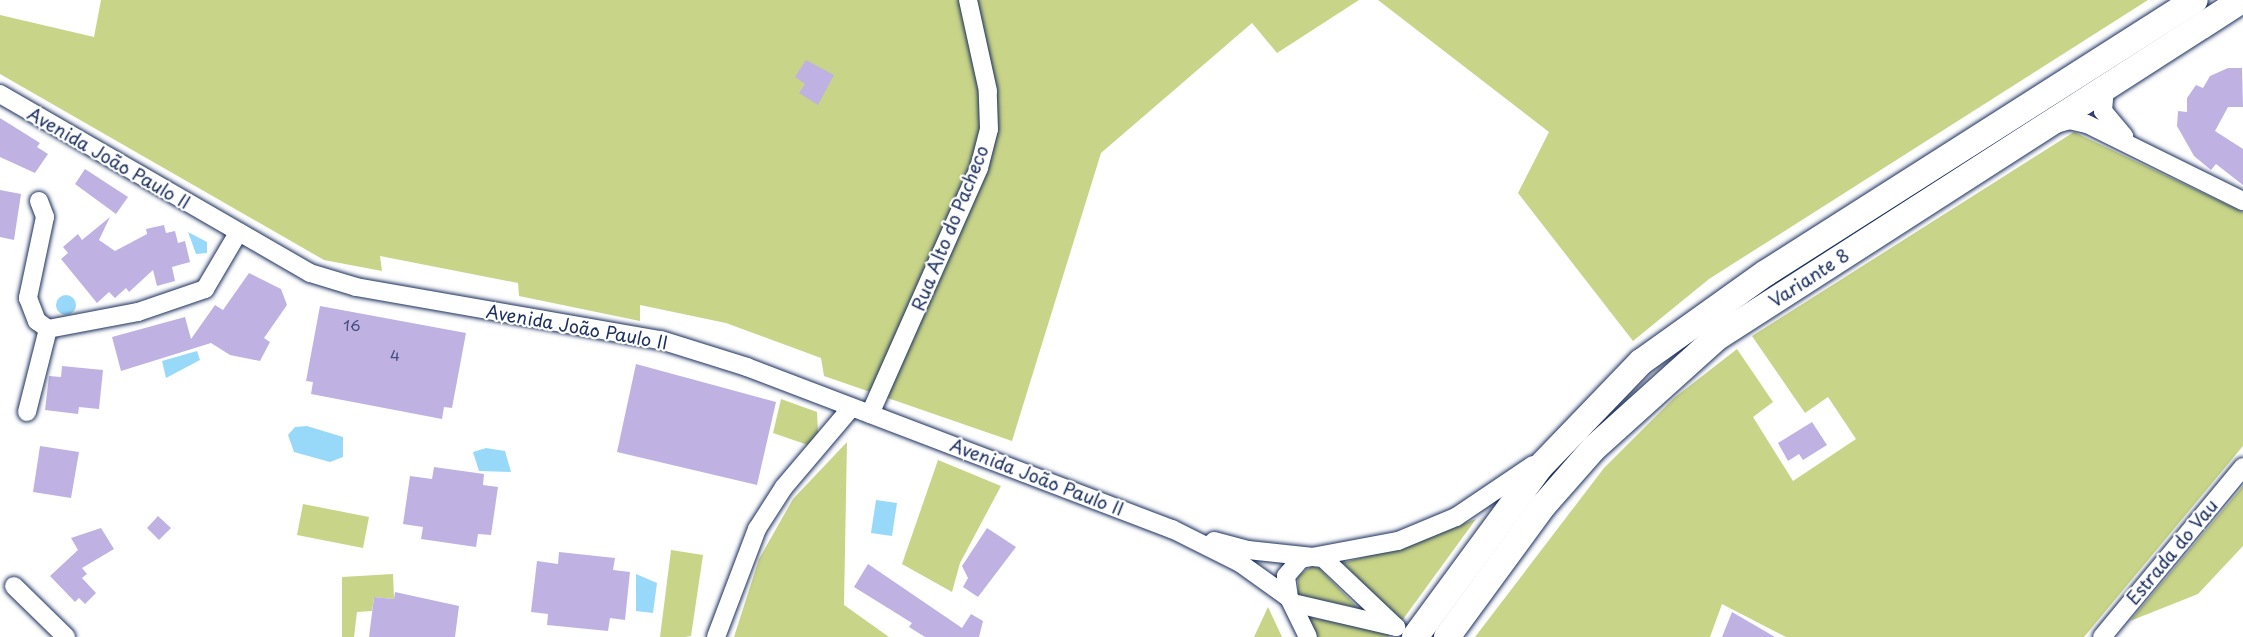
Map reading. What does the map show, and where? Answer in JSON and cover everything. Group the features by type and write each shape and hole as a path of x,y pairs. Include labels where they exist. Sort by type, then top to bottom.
{"main road":[{"name":"Variante 8","path":"1415,637 1539,468 1587,415 1641,362 1698,318 2195,0"},
{"name":"Variante 8","path":"1447,637 1543,506 1649,393 1716,338 2242,0"}],"street":[{"name":"Rua Alto do Pacheco","path":"870,414 978,168 989,129 988,91 968,0"},
{"path":"2105,88 2103,111 2109,125 2144,152"},
{"name":"Avenida João Paulo II","path":"0,94 310,273 356,287 661,340 870,414 1172,528"},
{"path":"2042,129 2069,120 2144,152 2243,201"},
{"path":"39,201 45,217 28,298 37,321 48,329 138,312 205,289 238,233"},
{"path":"27,412 48,329"},
{"path":"716,637 757,529 784,487 851,408"},
{"path":"1308,637 1291,600 1288,571 1311,556 1398,541 1456,517 1530,468 1587,415"},
{"name":"Estrada do Vau","path":"2102,637 2243,467"},
{"path":"1172,528 1248,550 1311,556 1329,561 1396,627 1291,600 1240,563 1172,528"},
{"path":"14,586 66,637"}],"green space":[{"path":"101,0 1359,0 1277,53 1252,23 1101,153 1012,441 824,376 821,358 726,323 640,305 640,321 519,296 518,283 380,256 382,271 324,260 0,74 0,15 94,37"},
{"path":"1378,0 2148,0 1709,279 1633,341 1518,193 1549,132"},
{"path":"2074,132 2243,212 2243,446 2084,637 1786,637 1722,604 1710,637 1475,637 1604,468 1674,398 1737,349 1773,402 1753,417 1793,481 1856,439 1828,397 1805,413 1752,336"},
{"path":"781,399 817,412 818,433 808,445 773,433"},
{"path":"847,442 844,605 889,637 734,637 759,559 793,499"},
{"path":"938,460 1001,486 960,563 952,592 902,564"},
{"path":"2243,486 2243,546 2198,594 2130,621"},
{"path":"303,504 369,517 363,548 297,535"},
{"path":"1476,519 1401,622 1343,563 1415,542"},
{"path":"671,550 703,555 691,636 660,637"},
{"path":"1312,566 1319,568 1358,608 1298,595 1298,576"},
{"path":"393,574 394,599 374,597 372,611 357,612 354,637 342,637 342,577"},
{"path":"1268,607 1282,637 1254,637"},
{"path":"1308,617 1392,633 1388,637 1315,637"}],"water":[{"path":"188,232 207,242 207,253 196,254"},
{"path":"62,295 70,295 76,301 76,309 70,315 62,315 56,309 56,301"},
{"path":"197,351 200,360 166,378 162,361"},
{"path":"307,426 343,437 343,457 330,462 294,452 288,435 295,427"},
{"path":"486,448 505,451 511,472 479,471 473,452"},
{"path":"876,500 897,503 892,536 871,533"},
{"path":"636,574 657,583 653,613 636,611"}],"building":[{"path":"806,60 834,75 818,105 799,93 805,84 795,77"},
{"path":"2228,68 2242,68 2243,107 2228,107 2215,131 2243,149 2243,185 2216,164 2211,170 2194,156 2177,126 2178,111 2187,112 2187,98 2196,85 2203,88 2210,76"},
{"path":"0,118 40,143 37,147 48,154 35,173 0,157"},
{"path":"85,169 128,197 116,214 75,184"},
{"path":"0,190 21,194 14,240 0,237"},
{"path":"110,217 99,240 115,251 147,234 146,229 164,225 166,233 175,231 178,243 185,241 190,262 172,267 175,281 157,286 153,270 129,292 126,288 115,298 109,292 97,303 61,259 68,253 63,247 78,234 82,240"},
{"path":"249,273 281,289 287,305 264,338 270,342 260,361 230,355 211,343 121,371 112,337 185,317 191,339 215,305 223,310"},
{"path":"320,306 466,333 452,408 444,407 442,419 311,394 313,382 306,381"},
{"path":"636,364 776,402 757,485 617,452"},
{"path":"62,366 103,370 99,409 79,407 78,414 45,410 49,376 61,377"},
{"path":"1812,422 1827,445 1803,460 1799,454 1788,461 1778,443"},
{"path":"40,446 79,452 71,498 33,492"},
{"path":"434,467 484,474 483,485 498,487 491,535 478,534 476,547 421,539 423,527 403,524 410,476 432,479"},
{"path":"158,516 171,528 159,540 147,528"},
{"path":"101,528 114,549 82,568 87,574 82,578 96,593 85,604 79,598 75,602 50,576 78,550 71,538"},
{"path":"987,528 1016,547 978,597 963,587 968,578 962,566"},
{"path":"559,552 615,558 613,570 630,572 625,620 610,618 608,631 547,625 548,614 531,612 537,561 558,564"},
{"path":"868,564 962,628 971,614 983,621 979,637 925,637 909,627 912,623 854,587"},
{"path":"395,592 459,606 455,637 369,637 374,597 394,599"},
{"path":"1732,612 1775,637 1722,637"}]}
